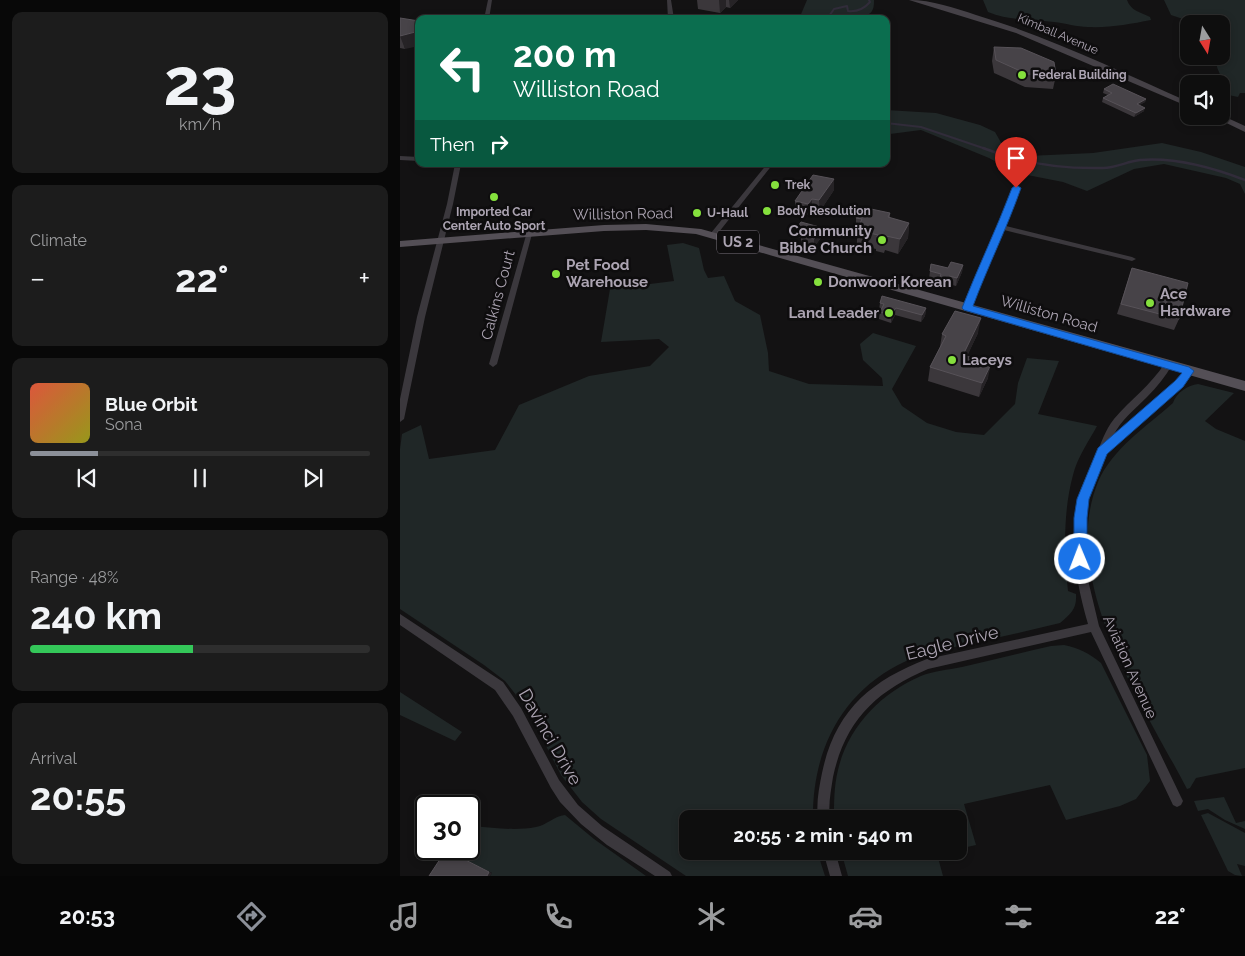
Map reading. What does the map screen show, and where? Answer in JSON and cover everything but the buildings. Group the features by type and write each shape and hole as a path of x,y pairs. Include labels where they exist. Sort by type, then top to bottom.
{"main road":[{"name":"Kimball Avenue","path":"913,0 973,15 1012,28 1180,100"},
{"path":"1230,122 1245,129"},
{"name":"Williston Road","path":"400,244 646,227 680,229 713,235 1245,386"}],"street":[{"path":"487,15 490,0"},
{"path":"669,0 671,15"},
{"path":"400,158 415,158"},
{"path":"400,419 421,317 457,167"},
{"path":"713,235 768,167"},
{"path":"967,308 983,267 1002,227 1016,188"},
{"path":"1002,227 1132,259"},
{"name":"Calkins Court","path":"493,364 529,234"},
{"name":"Aviation Avenue","path":"1168,365 1155,385 1118,421 1109,433 1083,499 1080,527 1081,570 1094,627 1177,801"},
{"name":"Aviation Avenue","path":"1102,451 1179,384 1189,371"},
{"name":"Davinci Drive","path":"400,619 499,686 512,701 565,799 599,830 666,876"},
{"name":"Eagle Drive","path":"824,810 828,766 839,738 860,705 887,682 927,664 1094,627"},
{"path":"832,860 836,876"}],"shaded area":[{"path":"807,0 874,0 873,10 867,15 801,15"},
{"path":"983,0 1127,0 1133,9 1150,17 1151,20 1096,27 1012,18 988,12"},
{"path":"1164,0 1245,0 1245,93 1240,93 1238,97 1230,95 1230,75 1221,75 1216,65 1230,65 1230,15 1180,15 1180,18 1171,15"},
{"path":"890,110 936,113 980,125 995,132 1003,146 1028,156 1093,153 1162,143 1201,152 1245,167 1245,194 1240,184 1226,178 1164,164 1134,169 1087,191 1063,182 1017,173 989,158 921,130 890,134"},
{"path":"683,243 699,248 704,270 708,278 724,276 735,301 760,315 768,353 769,371 809,384 883,386 882,378 863,360 860,344 873,333 916,346 892,389 902,406 927,423 956,432 984,435 1015,404 1018,383 1027,358 1059,361 1038,414 1097,426 1080,456 1067,503 1065,547 1068,591 1076,594 1076,599 1072,611 1067,617 1060,623 922,655 898,665 877,678 845,710 833,729 824,750 818,772 813,810 679,810 679,860 820,860 825,876 686,876 601,819 582,802 561,775 527,709 505,681 400,609 400,449 402,434 421,425 429,459 495,450 519,405 589,376 650,366 669,347 659,339 601,342 610,289 674,281 667,245"},
{"path":"1198,384 1234,393 1205,421 1216,429 1245,441 1245,768 1196,778 1190,788 1187,789 1129,680 1111,640 1097,600 1089,559 1089,520 1098,482 1112,459 1131,439 1173,403 1180,393 1186,388"},
{"path":"1064,645 1084,651 1101,663 1147,755 1150,781 1136,799 1120,806 1066,820 1050,785 964,804 966,810 834,810 837,776 843,754 850,740 868,713 893,692 906,683 930,673 1051,646"},
{"path":"400,692 462,732 455,741 400,715"},
{"path":"1224,797 1236,823 1245,821 1245,829 1225,820 1208,809 1198,811 1194,801"},
{"path":"1208,813 1245,833 1245,866 1237,864 1242,876 1228,871 1201,815"},
{"path":"967,814 976,845 967,847"},
{"path":"565,815 594,839 646,876 490,876 492,873 465,860 480,860 480,827 521,829 540,826"},
{"path":"844,860 939,860 943,876 848,876"}],"waterway":[{"path":"830,15 834,9 847,6 848,11 863,8 870,2 869,0"},
{"path":"890,123 921,127 986,149"},
{"path":"983,148 1012,158 1042,164 1088,168 1108,168 1140,160 1166,160 1220,171 1245,180"}],"place":[{"name":"Federal Building","path":"1022,75"},
{"name":"Trek","path":"775,185"},
{"name":"Imported Car Center Auto Sport","path":"494,197"},
{"name":"Body Resolution","path":"767,211"},
{"name":"U-Haul","path":"697,213"},
{"name":"Community Bible Church","path":"882,240"},
{"name":"Pet Food Warehouse","path":"556,274"},
{"name":"Donwoori Korean","path":"818,282"},
{"name":"Ace Hardware","path":"1150,303"},
{"name":"Land Leader","path":"889,313"},
{"name":"Laceys","path":"952,360"}],"route":[{"path":"1016,188 1002,227 983,267 967,308 1189,371 1179,384 1102,451 1088,482 1083,499 1080,518 1080,559"}]}
